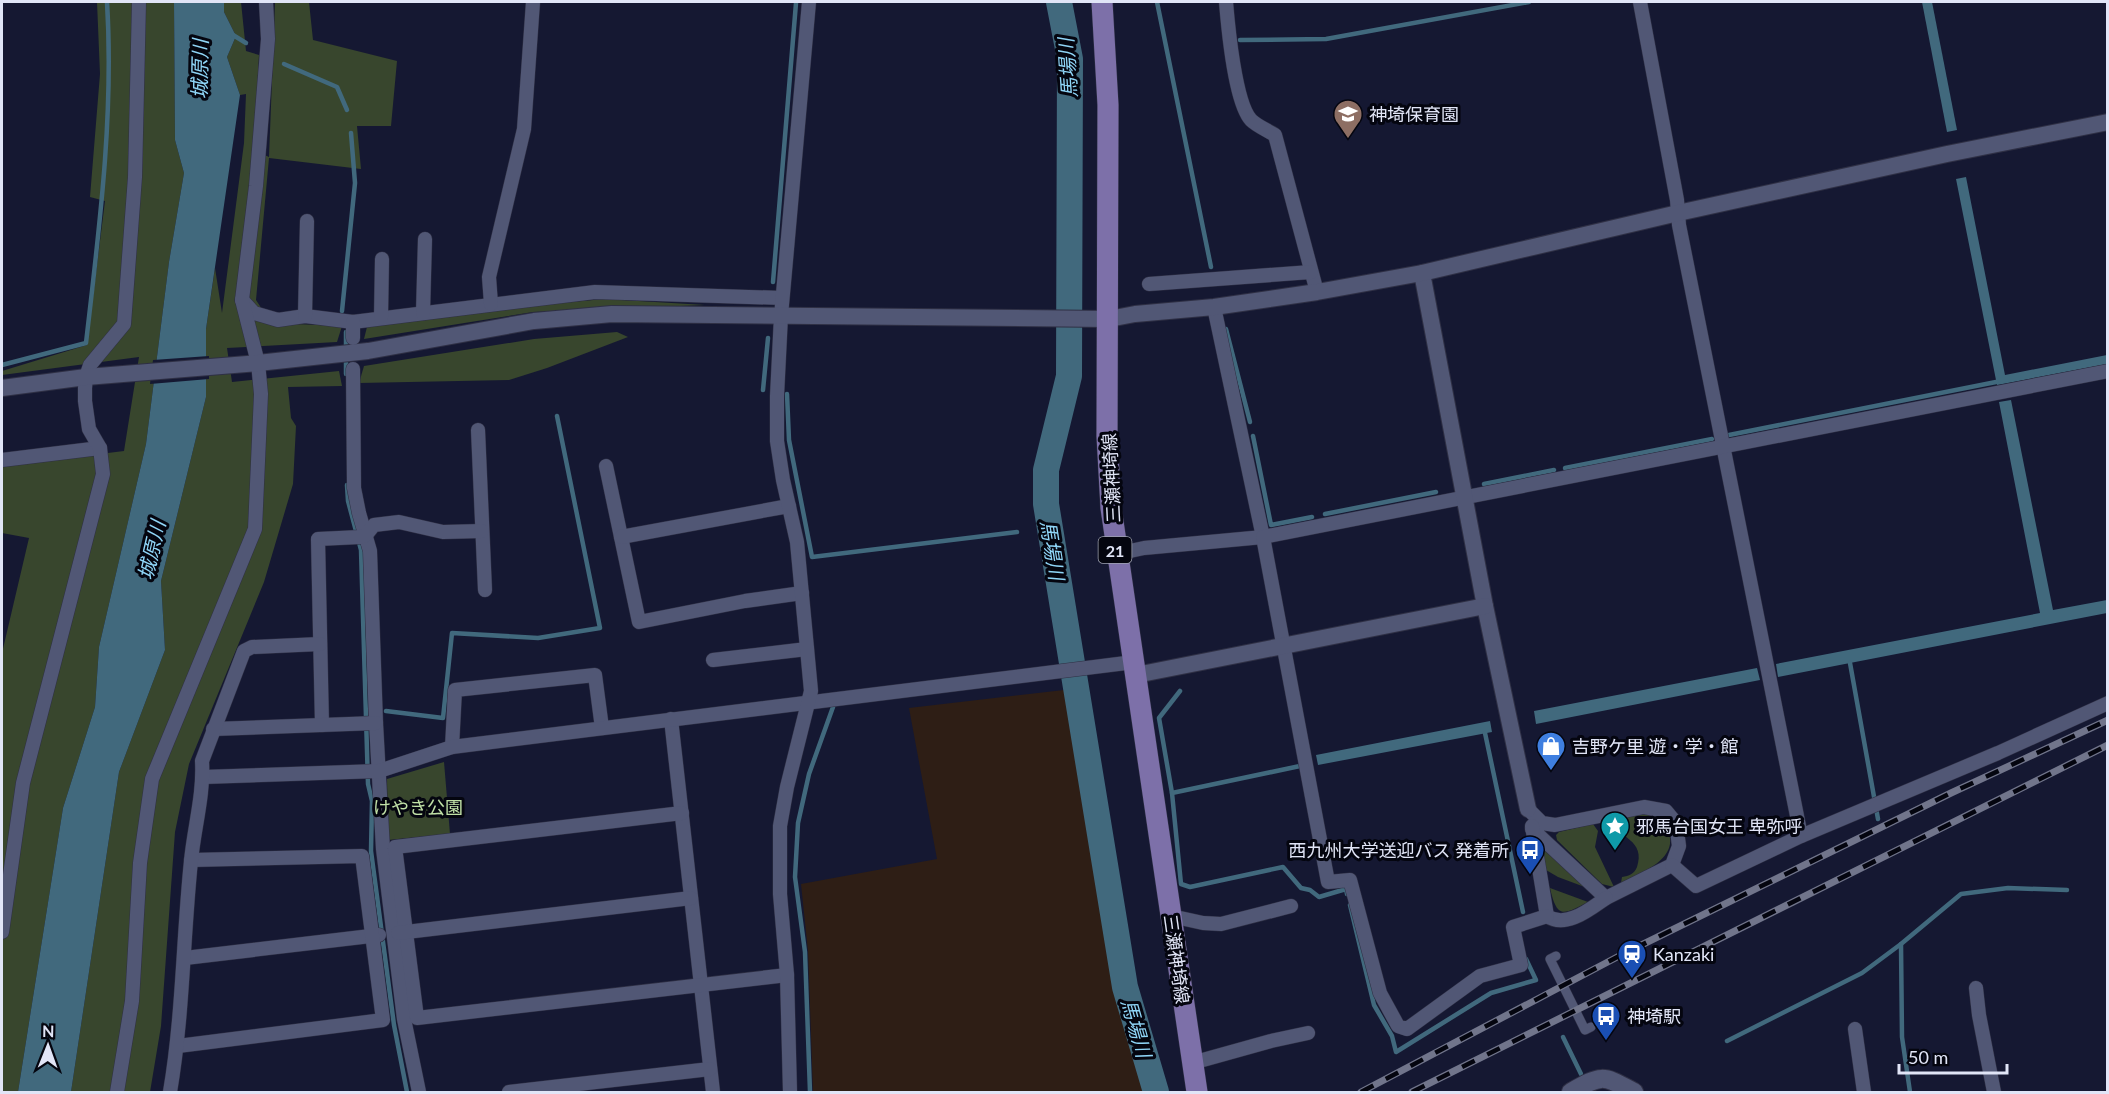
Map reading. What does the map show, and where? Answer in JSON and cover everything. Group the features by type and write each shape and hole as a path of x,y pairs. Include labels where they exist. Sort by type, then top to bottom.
{"main road":[{"name":"三瀬神埼線","path":"1102,2 1108,105 1107,436 1111,508 1197,1092"},
{"path":"1571,1092 1595,1079 1606,1077 1634,1092"}],"street":[{"path":"130,2 138,41"},
{"path":"2,932 23,783 103,474 100,448 89,429 85,401 90,365 124,324 135,177 139,2"},
{"path":"117,1092 132,1001 140,863 152,779 255,528 261,393 258,363 242,300 258,163 268,39 266,2"},
{"path":"491,304 489,277 524,129 533,2"},
{"path":"790,1092 787,975 780,894 780,826 787,787 811,691 797,542 777,441 777,396 782,298 809,2"},
{"path":"1226,2 1231,48 1244,109 1251,121 1275,135 1317,292"},
{"path":"1640,2 1722,446 1801,836"},
{"path":"2,388 90,377 368,351 534,321 612,314 1109,319 1135,314 1214,307 1317,292 1422,273 1678,213 1947,154 2108,122"},
{"path":"304,316 307,221"},
{"path":"423,313 425,239"},
{"path":"381,318 382,259"},
{"path":"1149,284 1311,272"},
{"path":"1422,273 1485,606 1532,829 1547,916"},
{"path":"242,300 254,313 278,320 304,316 353,322 596,292 782,298"},
{"path":"1214,307 1263,537 1328,882 1350,880 1380,993 1398,1026 1407,1029 1480,976 1521,965 1513,927 1547,916 1563,922 1605,898 1672,865 1680,846 1676,823 1666,811 1644,807 1555,825 1542,823 1527,809"},
{"path":"353,322 353,338"},
{"path":"353,369 354,488 359,513 359,537 370,551 383,849 404,1019 419,1092"},
{"path":"1116,554 1144,548 1263,537 2108,371"},
{"path":"478,430 485,590"},
{"path":"2,460 100,448"},
{"path":"606,466 639,622 745,601 802,593"},
{"path":"621,537 789,506"},
{"path":"322,725 318,539 359,537 374,525 399,522 443,532 482,531"},
{"path":"203,777 379,771 452,747 1088,669 1135,669 1284,646 1485,606"},
{"path":"170,1092 178,1046 191,860 203,777 201,761 244,651 252,647 320,644"},
{"path":"713,660 807,649"},
{"path":"452,747 455,690 595,675 602,728"},
{"path":"1672,865 1696,886 1801,836 1998,753 2108,703"},
{"path":"671,720 713,1092"},
{"path":"213,729 376,723"},
{"path":"682,813 395,847 395,933 417,1017 787,975"},
{"path":"1532,829 1605,898"},
{"path":"178,1046 383,1020 362,856 191,860"},
{"path":"184,958 691,898"},
{"path":"1171,916 1203,923 1221,924 1291,906"},
{"path":"1556,956 1550,959 1585,1030 1591,1027"},
{"path":"1976,988 1978,1016 1994,1092"},
{"path":"1855,1029 1864,1092"},
{"path":"1192,1063 1308,1033"},
{"path":"509,1092 711,1069"}],"shaded area":[{"path":"1064,690 1118,1006 1145,1092 813,1092 808,951 801,884 937,859 909,708"}],"green space":[{"path":"97,2 174,2 175,140 184,173 169,262 146,444 99,647 95,707 63,808 18,1092 2,1092 2,653 29,538 2,533 2,466 124,451 139,357 2,375 2,371 87,345 105,201 90,197 100,74"},
{"path":"224,2 241,2 246,51 259,55 254,150 269,157 275,2 309,2 313,40 397,61 391,126 357,126 361,169 269,158 256,300 271,323 342,326 337,342 227,348 232,382 339,371 342,386 288,387 291,418 296,426 293,484 264,582 189,764 175,832 161,1026 150,1092 71,1092 119,772 165,650 161,581 206,397 206,329 215,268 222,313 244,143 246,94 240,95 227,57 236,36 224,12"},
{"path":"605,299 705,305 533,312 364,339 368,323 498,308"},
{"path":"617,332 628,337 509,380 359,383 364,366 534,339"},
{"name":"けやき公園","path":"444,762 450,834 388,840 387,779"},
{"path":"1644,814 1657,818 1663,823 1670,839 1669,848 1657,863 1621,883 1622,877 1631,874 1636,869 1638,851 1630,840 1604,821"},
{"path":"1593,824 1598,831 1595,847 1614,887 1602,884 1557,840 1556,835 1559,832"},
{"path":"1539,840 1590,889 1546,870"},
{"path":"1550,888 1588,902 1562,912 1555,905"}],"water":[{"name":"城原川","path":"174,2 224,2 224,12 236,36 227,57 240,95 206,329 206,397 161,581 165,650 119,772 71,1092 18,1092 63,808 95,707 99,647 146,444 169,262 184,173 175,140"},
{"path":"1922,2 1932,2 1957,130 1947,132"},
{"path":"1966,177 2005,375 2107,355 2107,364 1997,385 1956,179"},
{"path":"2011,400 2053,610 2107,600 2107,613 1778,677 1776,664 2040,613 1999,402"},
{"path":"1757,668 1760,680 1536,724 1534,711"},
{"path":"1490,721 1492,732 1318,765 1316,755"}],"pier":[{"path":"209,356 209,379 150,384 153,360"}],"waterway":[{"path":"2,365 86,343 107,130 109,45 107,2"},
{"name":"馬場川","path":"1059,2 1070,59 1069,376 1046,470 1046,504 1125,987 1156,1092"},
{"path":"1157,2 1211,267"},
{"path":"1240,40 1326,39 1529,2"},
{"path":"773,282 796,3"},
{"path":"233,35 246,43"},
{"path":"284,64 337,87 347,110"},
{"path":"342,311 355,183 351,133"},
{"path":"1226,329 1250,422"},
{"path":"346,332 346,374"},
{"path":"763,390 768,338"},
{"path":"1729,435 1996,382"},
{"path":"787,394 789,440 812,557 1017,532"},
{"path":"386,711 443,718 452,633 538,638 600,628 557,416"},
{"path":"1253,436 1271,525 1312,517"},
{"path":"1565,468 1712,439"},
{"path":"1484,484 1554,470"},
{"path":"347,485 348,501 361,550 368,784 372,801 371,851 394,1025 407,1092"},
{"path":"1325,514 1436,492"},
{"path":"1850,663 1878,819"},
{"path":"1180,691 1159,718 1172,793 1181,884 1190,887 1283,867 1301,888 1310,890 1319,897 1346,889 1347,894"},
{"path":"810,1092 805,952 795,877 798,823 809,774 833,707"},
{"path":"1485,733 1523,912"},
{"path":"1172,793 1300,766"},
{"path":"1727,1041 1862,973 1961,894 2008,888 2067,890"},
{"path":"1350,905 1374,1005 1392,1036 1396,1052 1491,993 1536,980 1526,959"},
{"path":"1901,944 1902,1037 1910,1092"},
{"path":"1563,1037 1581,1074"}],"railway":[{"path":"1361,1092 1621,955 1951,793 2108,720"},
{"path":"1412,1092 2108,745"}],"place":[{"name":"神埼保育園","path":"1348,140"},
{"name":"吉野ケ里 遊・学・館","path":"1551,772"},
{"name":"邪馬台国女王 卑弥呼","path":"1615,852"},
{"name":"西九州大学送迎バス 発着所","path":"1530,876"},
{"name":"Kanzaki","path":"1632,980"},
{"name":"神埼駅","path":"1606,1042"}]}
